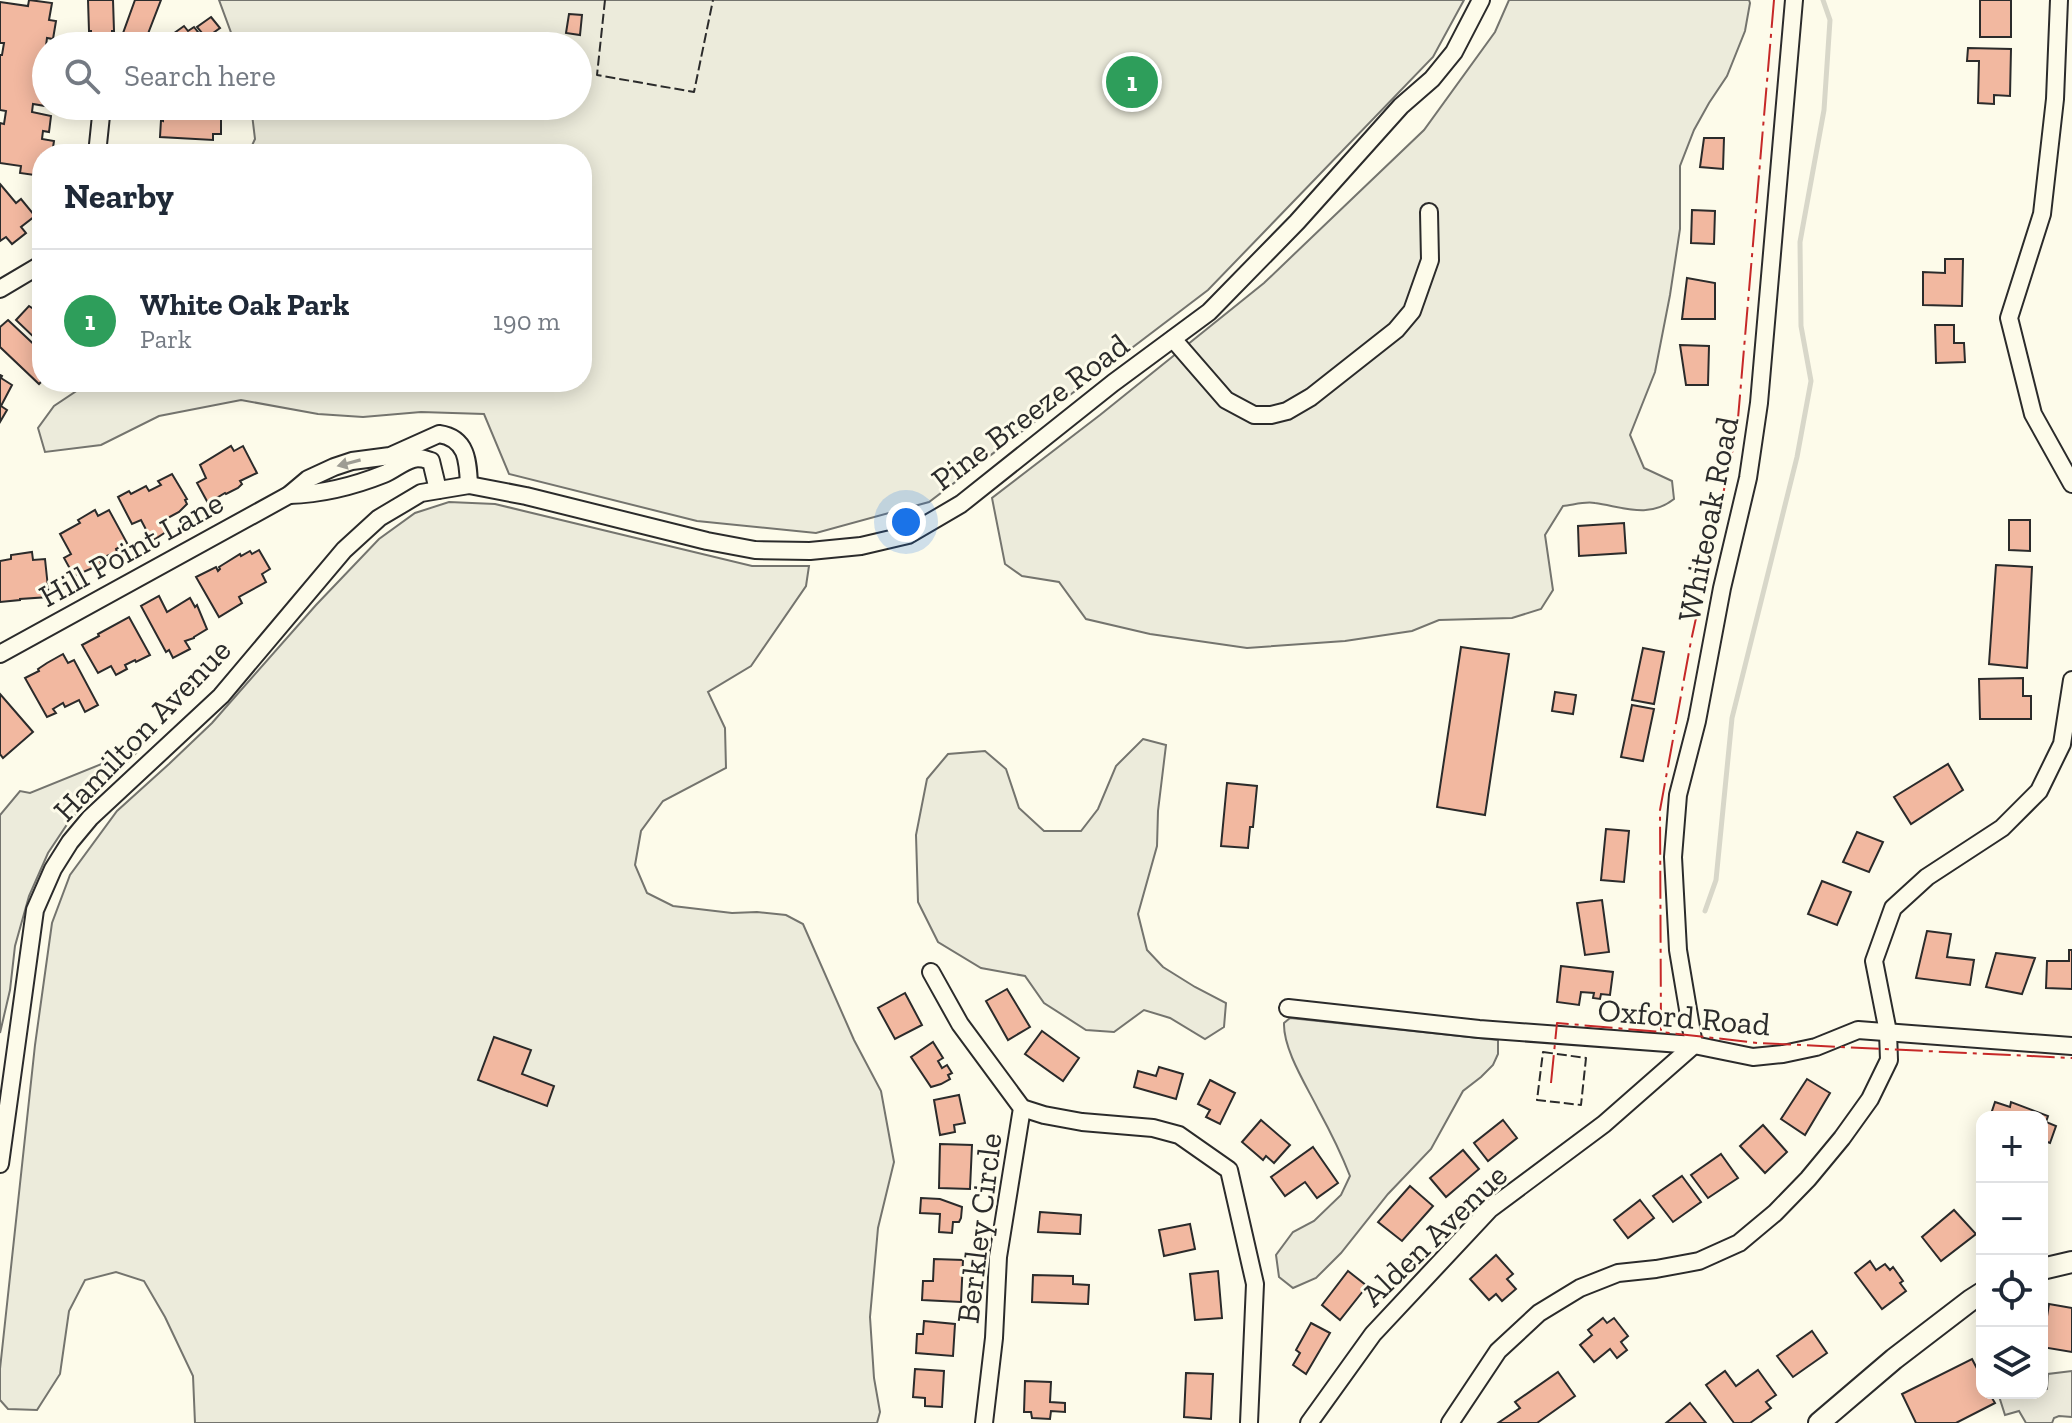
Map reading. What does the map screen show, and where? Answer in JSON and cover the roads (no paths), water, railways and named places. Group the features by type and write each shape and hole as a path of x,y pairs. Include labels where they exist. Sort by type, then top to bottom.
{"street":[{"name":"Pine Breeze Road","path":"469,485 755,550 810,551 861,546 908,535 961,504 1113,383 1209,312 1297,222 1401,106 1432,79 1454,52 1481,0"},
{"name":"Whiteoak Road","path":"1694,1045 1677,935 1673,857 1678,795 1697,721 1722,588 1748,478 1759,403 1794,0"},
{"path":"2059,0 2055,99 2042,214 2009,318 2033,414 2068,468 2072,484"},
{"path":"98,144 101,120"},
{"path":"1173,339 1226,400 1254,415 1287,411 1311,397 1396,330 1412,311 1430,260 1429,212"},
{"path":"0,289 32,270"},
{"name":"Hill Point Lane","path":"289,495 324,492 357,484 439,434 460,445 468,459 469,485"},
{"name":"Hill Point Lane","path":"0,654 289,495 308,479 352,461 387,465 423,458 431,461 438,490"},
{"path":"319,474 324,492"},
{"name":"Hamilton Avenue","path":"0,1164 35,910 44,887 70,842 90,818 221,696 344,550 379,518 421,493 469,485"},
{"path":"1450,1423 1498,1351 1539,1313 1580,1288 1618,1273 1699,1261 1739,1243 1775,1213 1808,1179 1870,1099 1889,1060 1888,1032 1874,961 1893,908 1927,877 2002,828 2039,791 2062,744 2072,680"},
{"name":"Berkley Circle","path":"931,972 960,1024 1022,1108 998,1257 994,1338 984,1423"},
{"name":"Oxford Road","path":"1288,1008 1479,1029 1694,1045 1753,1057 1816,1047 1858,1030 2072,1046"},
{"name":"Alden Avenue","path":"1309,1423 1373,1334 1490,1209 1604,1124 1694,1045"},
{"path":"1022,1108 1082,1122 1153,1128 1179,1135 1229,1170 1255,1284 1249,1423"},
{"path":"2048,1268 2072,1262"},
{"path":"1821,1422 1894,1359 1976,1297"}],"waterway":[{"path":"1705,911 1716,880 1732,718 1797,457 1811,381 1801,326 1800,242 1824,110 1830,20 1823,0"}],"place":[{"name":"White Oak Park","path":"1132,82"}]}
